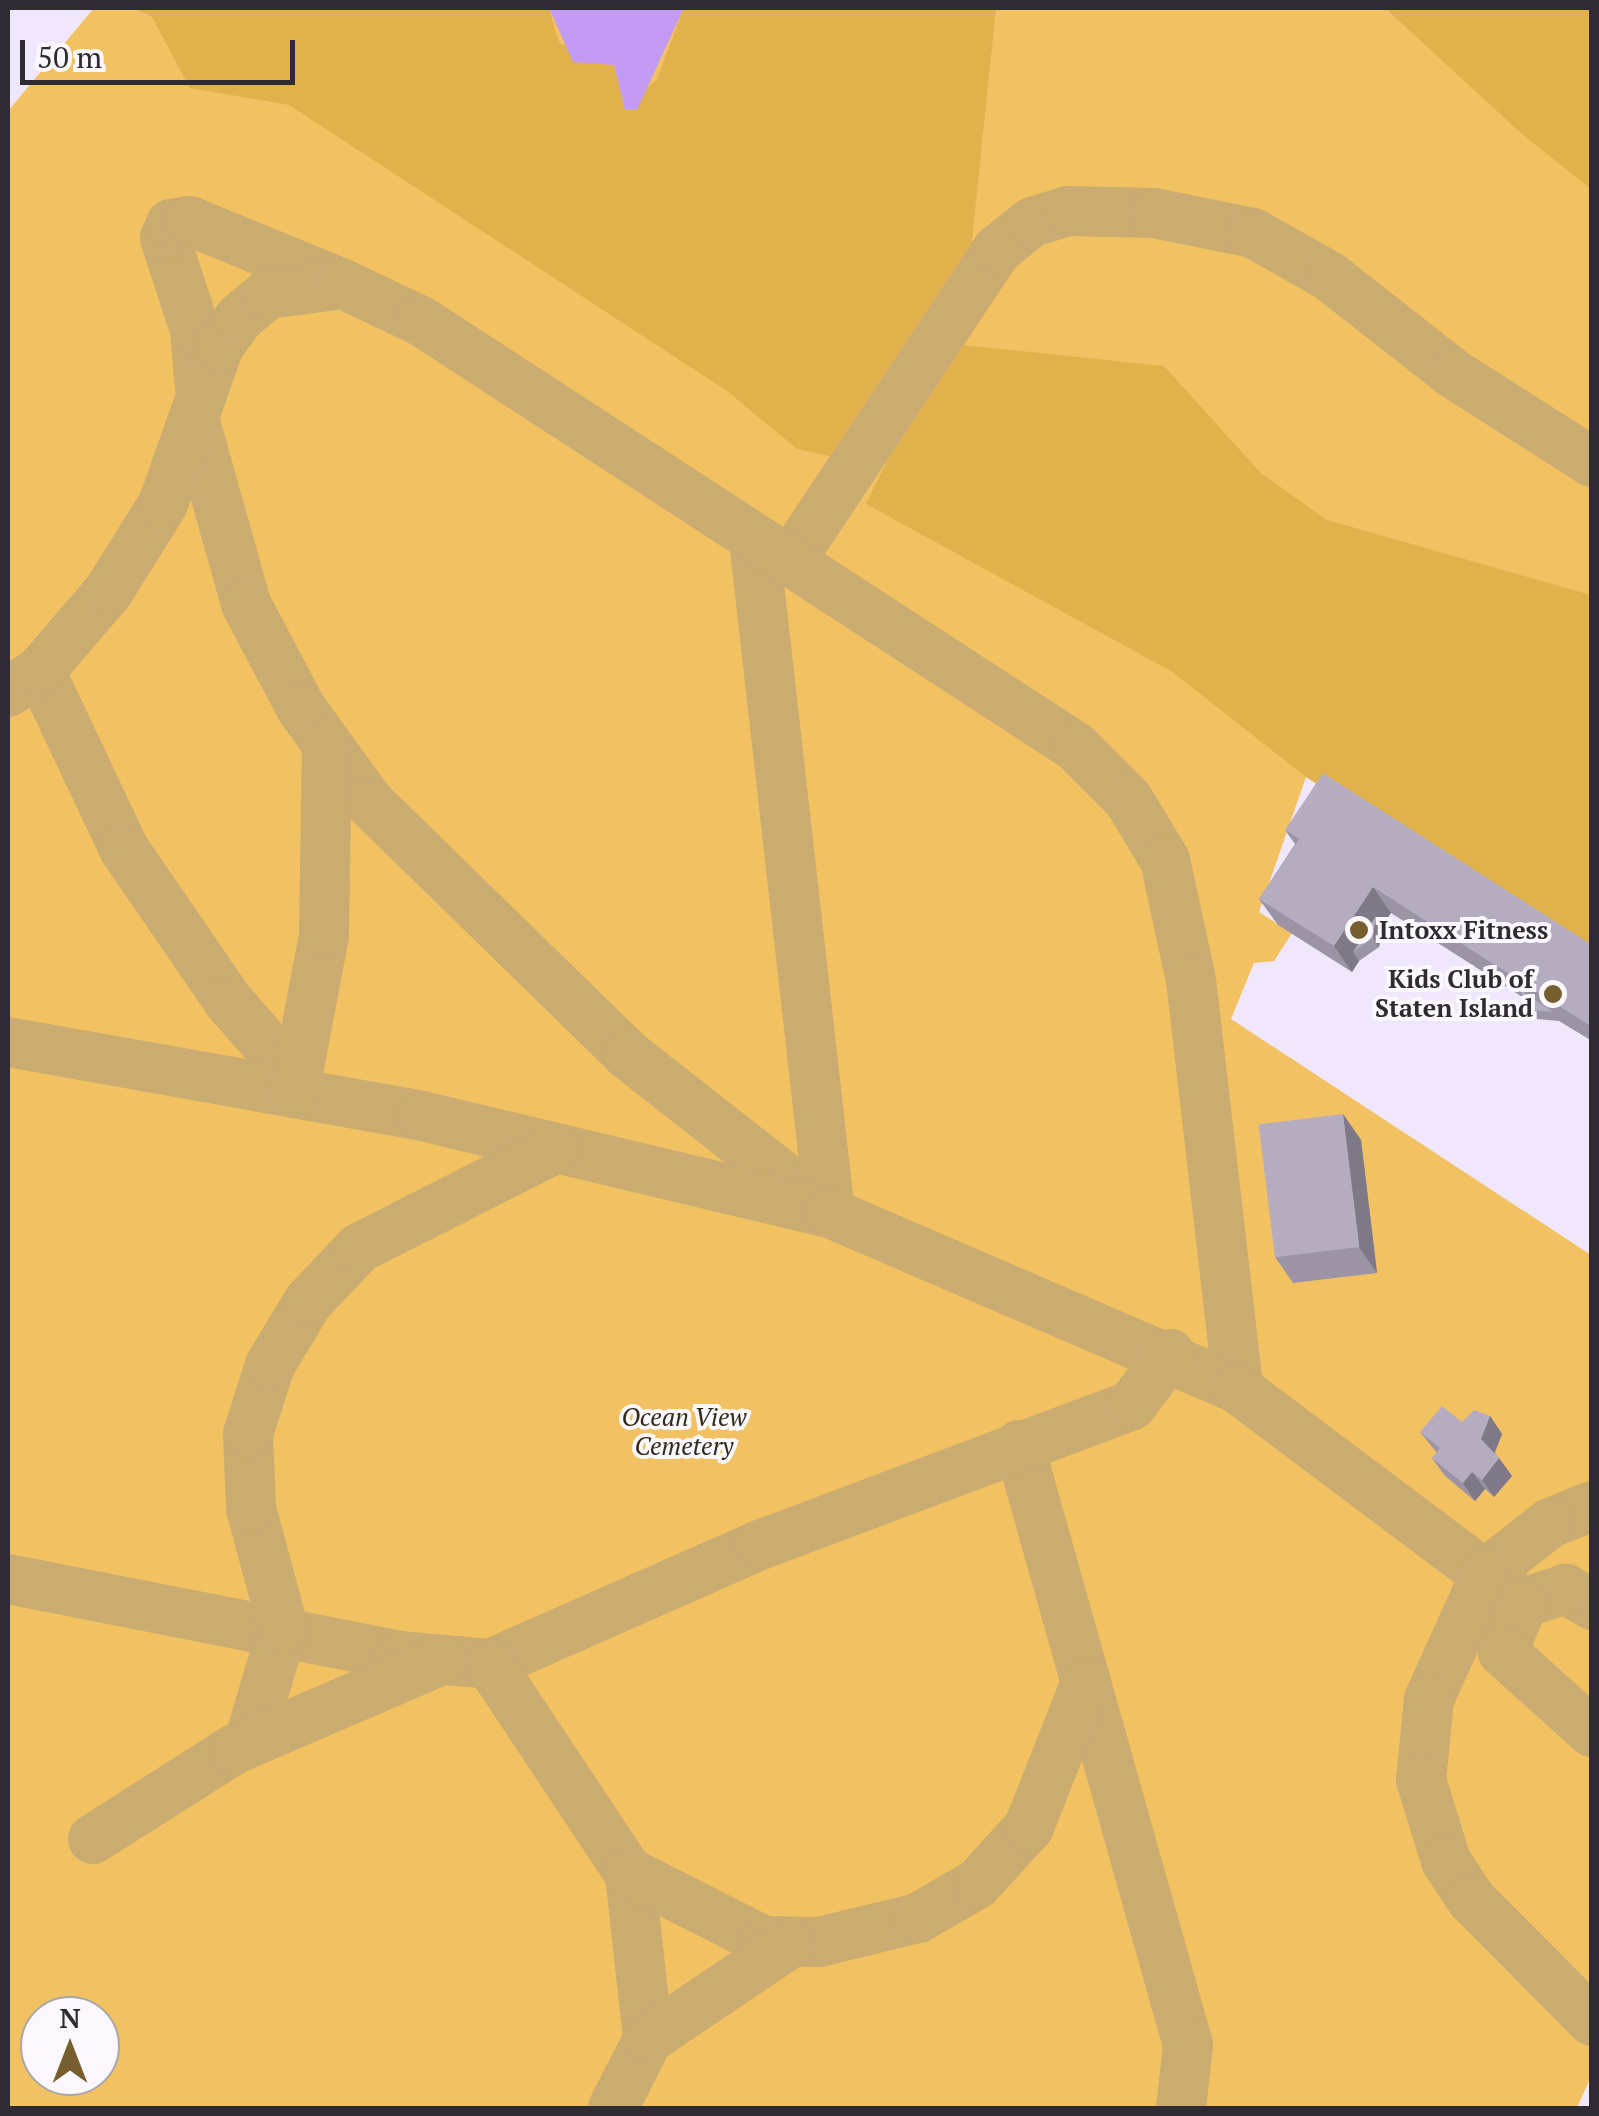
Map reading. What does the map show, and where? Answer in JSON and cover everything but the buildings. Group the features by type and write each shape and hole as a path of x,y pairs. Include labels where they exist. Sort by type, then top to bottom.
{"lane":[{"path":"830,1214 772,552 998,249 1032,222 1068,211 1154,213 1253,234 1329,276 1454,374 1592,462"},
{"path":"830,1214 627,1054 368,802 327,744 236,570 198,413 194,330 165,238 171,224 190,220 421,321 1076,747 1128,799 1165,860 1192,980 1238,1389"},
{"path":"296,1086 230,1002 124,849 24,681 128,559 163,504 219,346 239,318 268,294 342,284"},
{"path":"128,559 177,540 236,570"},
{"path":"296,1086 324,935 327,744"},
{"path":"8,1042 296,1086 830,1214 1170,1354 1238,1389 1505,1588 1566,1589 1592,1605"},
{"path":"250,1742 282,1627 251,1508 248,1434 270,1365 308,1302 359,1248 554,1149"},
{"path":"93,1839 250,1742 1132,1405 1170,1354"},
{"path":"1019,1445 1188,2045 1180,2108"},
{"path":"1592,1506 1550,1524 1429,1698 1421,1780 1428,1820 1471,1899 1592,2021"},
{"path":"8,1579 466,1662 628,1872 643,1928 648,2039"},
{"path":"1505,1588 1503,1652 1592,1732"},
{"path":"613,2108 648,2039 789,1944 918,1918 977,1884 1030,1827 1086,1682"},
{"path":"628,1872 736,1931 789,1944"}],"green space":[{"name":"Ocean View Cemetery","path":"94,8 1591,8 1591,959 1306,777 1259,912 1292,933 1274,961 1254,963 1231,1019 1591,1255 1592,2074 1577,2108 8,2108 8,111"}],"shaded area":[{"path":"134,8 549,8 559,43 614,65 625,109 657,79 684,8 996,8 970,260 834,457 797,449 727,391 289,105 190,88 152,17"},
{"path":"549,8 684,8 637,110 625,110 614,65 573,62"},
{"path":"1385,8 1591,8 1591,189 1523,135"},
{"path":"955,344 1164,366 1261,473 1327,520 1591,595 1591,959 1306,777 1171,671 866,504 929,376"}],"place":[{"name":"Intoxx Fitness","path":"1359,930"},
{"name":"Kids Club of Staten Island","path":"1553,994"}]}
